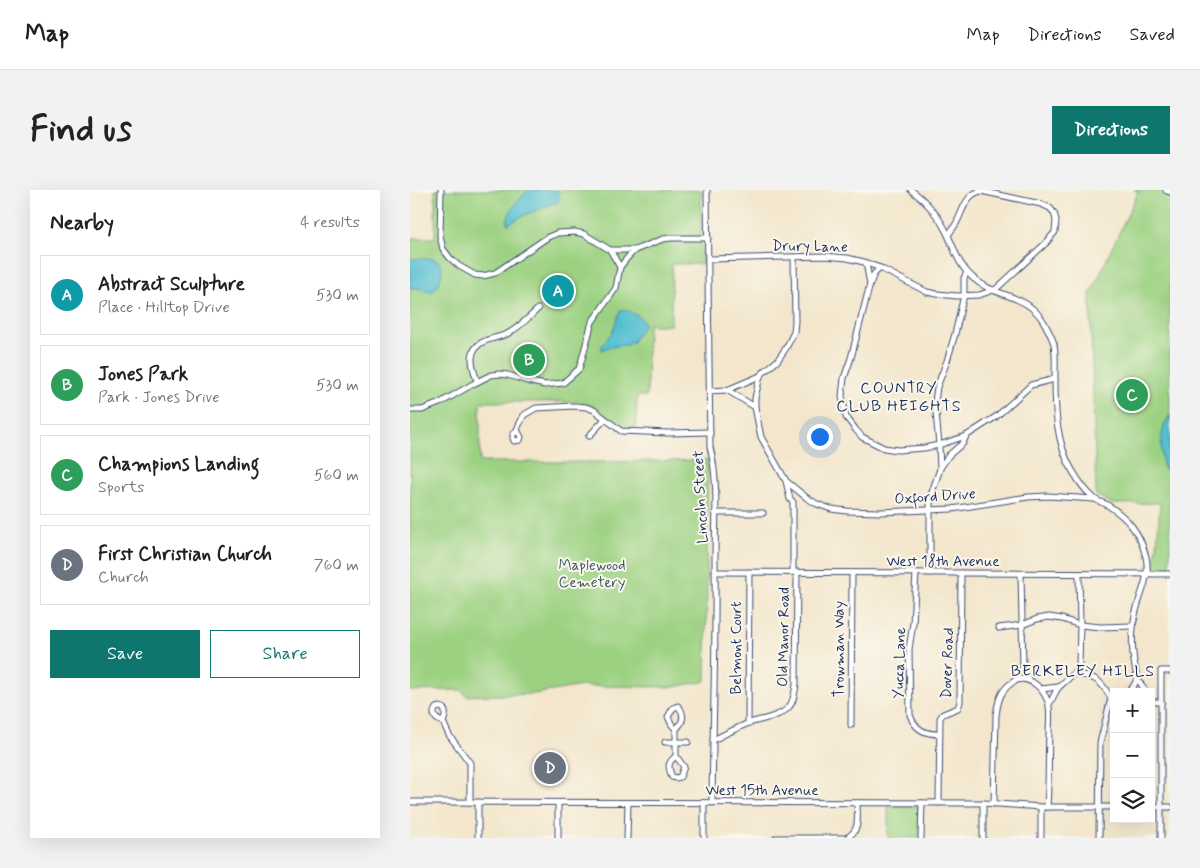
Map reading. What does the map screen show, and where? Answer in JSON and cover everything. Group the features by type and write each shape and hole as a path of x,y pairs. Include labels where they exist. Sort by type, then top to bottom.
{"street":[{"path":"441,190 440,236 443,249 459,266 475,275 483,276 495,273 548,237 558,233 575,232 584,234 610,250 620,266"},
{"name":"Lincoln Street","path":"707,190 710,447 715,476 712,802"},
{"path":"911,190 930,207 939,219 960,263 967,272 975,280 993,290 1026,303 1040,314 1050,334 1056,359 1057,424 1062,446 1081,484 1094,499 1105,504 1124,518 1135,530 1142,544 1146,559 1147,574 1133,626 1133,655 1136,673 1144,688"},
{"path":"948,235 969,197 975,192 981,191 1041,204 1054,212 1056,220 1055,232 1004,282 993,290"},
{"path":"610,250 635,250 663,239 671,238 708,238"},
{"path":"410,410 422,410 440,403 477,381 499,374 545,385 563,383 579,368 592,322 616,288 620,266 635,250"},
{"name":"Drury Lane","path":"708,259 825,256 847,258 880,268 928,292 937,294 979,295 993,290"},
{"path":"709,391 726,390 760,376 777,360 786,348 794,332 796,321 794,257"},
{"path":"866,263 870,284"},
{"path":"880,268 874,274 870,284 844,378 842,396 846,417 862,437 884,448 898,450 939,445 966,436 997,416 1031,385 1055,379"},
{"path":"940,469 935,402 937,387 955,334 964,295 963,282 967,272"},
{"path":"477,381 472,364 473,350 485,341 516,329 538,309"},
{"path":"760,376 755,407 761,438 786,481"},
{"path":"726,390 755,407"},
{"path":"518,430 518,425 524,415 536,408 586,407 594,410 621,431 710,432"},
{"path":"589,436 605,419"},
{"path":"930,573 930,511 932,495 940,469 949,455 963,443 966,436"},
{"name":"Oxford Drive","path":"786,481 802,495 817,504 839,510 880,512 930,511 1028,497 1058,496 1094,499"},
{"name":"Old Manor Road","path":"713,740 748,724 775,715 791,705 794,698 796,684 793,502 790,499 786,481"},
{"path":"793,502 802,495"},
{"path":"715,513 763,513"},
{"name":"West 18th Avenue","path":"715,572 1170,574"},
{"name":"Belmont Court","path":"748,724 749,572"},
{"name":"Trowman Way","path":"851,725 852,573"},
{"name":"Yucca Lane","path":"916,573 913,623 909,649 910,715 917,728 923,732 939,734"},
{"name":"Dover Road","path":"938,803 940,718 943,714 958,708 960,702 961,573"},
{"path":"1021,574 1023,667 1028,675 1028,680"},
{"path":"1041,689 1058,687 1078,669 1080,574"},
{"path":"999,628 1022,625 1037,618 1062,619 1080,625 1101,627 1133,626"},
{"path":"994,804 996,715 998,704 1005,688 1015,681 1023,667"},
{"path":"1161,838 1161,671 1170,671"},
{"path":"1074,673 1094,677 1110,694"},
{"path":"1132,688 1138,678"},
{"path":"1015,681 1028,680 1041,689 1049,704 1047,807"},
{"path":"1049,704 1054,698 1058,687"},
{"path":"1155,701 1161,702"},
{"path":"1099,838 1100,743 1110,708"},
{"path":"443,722 449,735 470,763 470,802"},
{"path":"676,729 676,756"},
{"path":"665,742 688,742"},
{"name":"West 15th Avenue","path":"410,802 983,803 1041,807 1110,807"},
{"path":"478,802 478,838"},
{"path":"627,838 628,802"},
{"path":"704,802 704,838"},
{"path":"558,803 558,838"},
{"path":"776,838 846,838 853,835 857,823 857,803"},
{"path":"921,838 922,803"},
{"path":"983,803 983,838"},
{"path":"1040,838 1041,807"},
{"path":"1155,807 1170,807"}],"green space":[{"name":"Maplewood Cemetery","path":"435,190 701,190 702,264 672,264 671,325 648,325 647,396 637,396 636,428 619,426 595,407 579,402 480,402 480,462 708,460 706,681 673,687 582,686 534,694 466,696 462,690 410,691 410,238 435,238"},
{"path":"1134,190 1157,190 1170,195 1170,568 1153,568 1157,545 1160,503 1112,504 1096,495 1090,295 1138,192"},
{"path":"888,806 918,806 920,811 919,838 888,838"}],"water":[{"path":"528,190 557,190 560,199 558,202 507,224 509,214"},
{"path":"413,259 435,259 440,263 442,269 441,278 433,291 410,288 410,261"},
{"path":"625,309 641,319 644,324 643,326 633,342 602,350 602,346 612,333 621,310"},
{"path":"1170,415 1170,467 1164,470 1162,436 1164,426"}],"place":[{"name":"Abstract Sculpture","path":"558,291"},
{"name":"Jones Park","path":"529,360"},
{"name":"Champions Landing","path":"1132,395"},
{"name":"First Christian Church","path":"550,768"}],"district":[{"name":"COUNTRY CLUB HEIGHTS","path":"899,396"},
{"name":"BERKELEY HILLS","path":"1083,670"}]}
